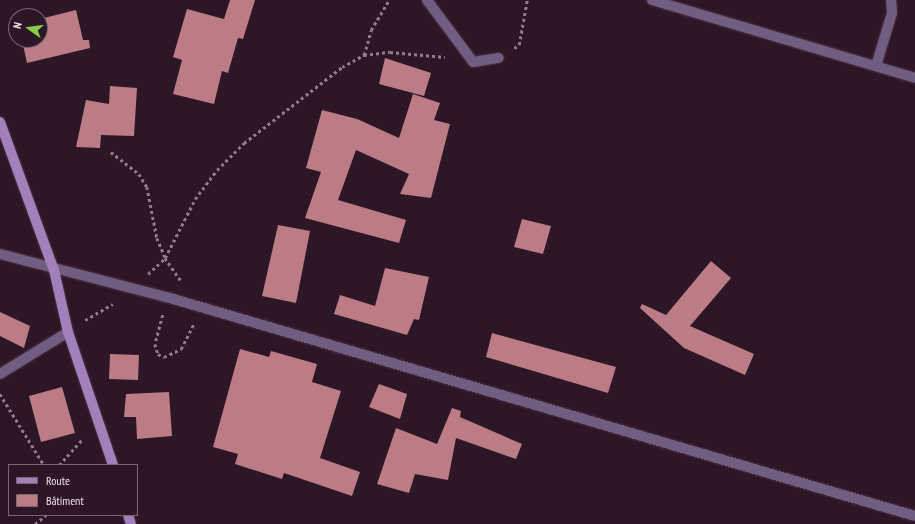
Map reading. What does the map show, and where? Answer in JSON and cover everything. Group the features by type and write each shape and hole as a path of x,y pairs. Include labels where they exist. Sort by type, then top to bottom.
{"street":[{"path":"427,0 473,62 499,58"},
{"path":"652,0 915,78"},
{"path":"876,66 892,13 892,0"},
{"path":"0,122 54,270 68,332 101,423 113,464"},
{"path":"0,254 54,270 200,306 915,516"},
{"path":"0,374 68,332"}],"path":[{"path":"364,54 371,30 389,0"},
{"path":"499,58 519,45 527,0"},
{"path":"111,152 138,174 147,187 157,238 165,258 195,199 217,170 244,143 342,67 364,54 390,52 473,62"},
{"path":"170,298 155,344 158,354 164,357 174,355 189,338 200,306"},
{"path":"68,332 118,303"},
{"path":"0,394 43,464"},
{"path":"60,464 101,423"},
{"path":"34,524 41,522"}],"building":[{"path":"230,0 255,0 243,39 238,38 228,73 222,71 214,104 173,94 182,60 173,57 187,9 224,19"},
{"path":"76,10 83,40 89,40 90,48 27,63 24,48 48,48 48,17"},
{"path":"385,58 431,73 424,96 379,84"},
{"path":"110,86 137,88 134,136 101,135 100,148 76,147 86,100 109,104"},
{"path":"413,94 440,103 434,120 450,124 431,198 400,194 409,174 356,150 338,200 406,220 399,243 305,218 321,172 306,168 322,110 357,119 399,138"},
{"path":"522,219 551,226 543,254 514,247"},
{"path":"278,225 310,231 296,303 262,296"},
{"path":"711,261 731,278 690,326 754,354 745,375 684,348 640,308 642,304 666,315"},
{"path":"385,268 429,277 419,320 414,319 407,335 334,314 340,295 375,306"},
{"path":"0,312 30,326 24,348 0,336"},
{"path":"492,333 616,367 608,393 486,357"},
{"path":"240,349 269,357 271,351 317,364 312,382 341,391 320,458 360,472 352,496 284,473 282,479 235,464 238,454 213,447"},
{"path":"110,354 139,355 138,380 109,379"},
{"path":"379,384 407,394 400,419 369,407"},
{"path":"62,387 75,433 41,442 29,396"},
{"path":"169,392 172,436 137,439 136,417 124,417 126,394"},
{"path":"452,408 461,411 460,417 522,444 516,459 456,438 448,480 415,474 409,493 377,484 396,428 437,444"}]}
